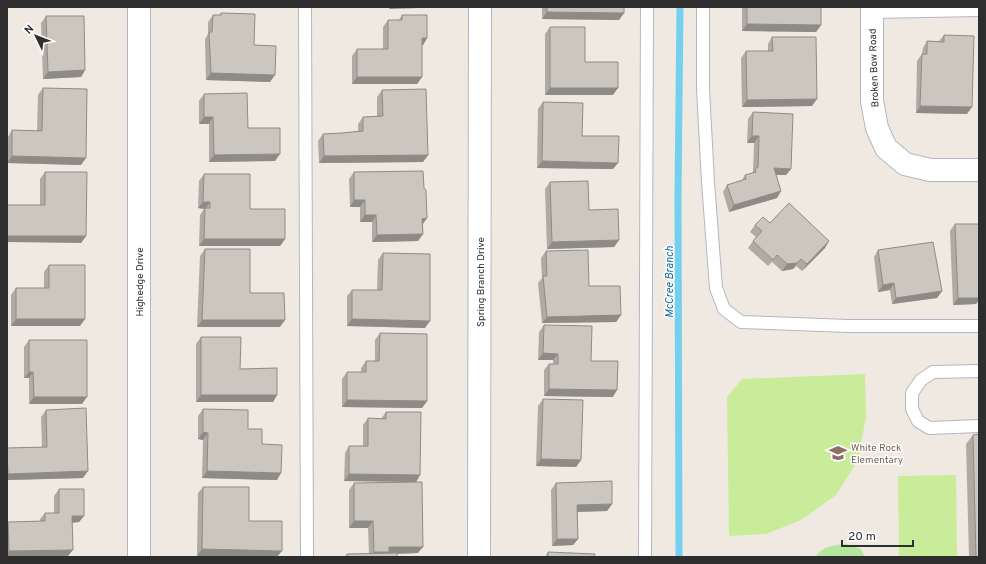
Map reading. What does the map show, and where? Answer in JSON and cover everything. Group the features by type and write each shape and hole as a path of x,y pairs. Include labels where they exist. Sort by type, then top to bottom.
{"street":[{"name":"Highedge Drive","path":"139,7 139,557"},
{"name":"Spring Branch Drive","path":"479,557 480,7"},
{"name":"Broken Bow Road","path":"872,9 872,101 878,128 886,148 905,164 930,170 979,170"}],"lane":[{"path":"305,7 307,557"},
{"path":"645,557 647,7"},
{"path":"704,7 703,89 708,182 716,288 724,309 741,322 848,326 979,326"},
{"path":"872,9 979,10"},
{"path":"979,371 933,372 921,380 912,393 912,408 918,421 929,428 979,426"}],"green space":[{"path":"865,374 866,417 858,460 836,495 801,520 766,534 729,536 727,397 742,379"},
{"path":"956,475 957,557 899,557 898,476"},
{"path":"846,544 861,549 865,557 816,557 825,548"}],"building":[{"path":"547,7 624,7 624,13 547,12"},
{"path":"747,7 821,7 821,25 747,24"},
{"path":"221,13 255,14 254,45 276,46 275,75 211,73 209,32 212,32 213,15 221,15"},
{"path":"402,15 427,15 427,38 422,38 422,77 357,77 357,49 388,49 388,20 402,20"},
{"path":"46,16 84,16 85,70 48,72"},
{"path":"550,27 585,27 585,62 618,62 618,88 550,88"},
{"path":"944,35 974,36 972,107 920,106 922,54 927,54 927,41 944,42"},
{"path":"772,37 816,37 817,99 747,100 746,51 773,51"},
{"path":"43,88 87,89 86,158 12,156 12,130 42,131"},
{"path":"426,89 428,155 324,156 323,134 363,131 363,117 383,116 382,90"},
{"path":"247,93 248,128 280,128 280,154 214,155 213,117 204,117 204,94"},
{"path":"543,102 583,103 582,136 619,136 618,163 542,161"},
{"path":"753,112 793,114 791,169 774,168 781,191 734,205 727,185 746,179 745,175 756,172 755,169 758,167 759,136 752,136"},
{"path":"423,171 424,188 426,190 427,218 422,219 423,234 377,235 376,215 365,215 365,200 354,200 354,172"},
{"path":"45,172 87,172 86,236 7,236 7,205 45,205"},
{"path":"204,174 250,174 250,209 285,209 285,239 204,239 205,208 210,208 210,202 203,202"},
{"path":"588,181 589,210 618,209 619,240 552,242 550,182"},
{"path":"789,203 829,241 807,264 801,259 797,263 787,264 777,255 773,260 753,241 762,231 755,225 763,217 770,223"},
{"path":"955,224 979,224 979,298 958,298"},
{"path":"933,242 942,291 896,298 894,283 883,285 878,250"},
{"path":"205,249 250,249 250,293 284,293 285,320 202,320"},
{"path":"588,250 589,286 620,286 621,315 547,317 543,276 547,276 546,251"},
{"path":"383,253 430,254 430,321 352,319 352,290 382,290"},
{"path":"49,265 85,265 85,319 16,319 16,288 49,288"},
{"path":"544,325 592,326 591,361 618,361 617,390 549,389 549,364 558,364 558,354 543,353"},
{"path":"380,333 427,334 427,401 347,400 347,372 366,372 366,361 379,361"},
{"path":"201,337 241,337 240,369 277,368 277,395 201,395"},
{"path":"29,340 87,340 87,397 34,397 33,372 29,372"},
{"path":"543,399 583,400 581,460 541,459"},
{"path":"86,408 88,471 8,474 7,448 47,447 46,410"},
{"path":"203,409 248,410 248,429 262,429 262,444 282,445 281,473 207,471 208,433 203,432"},
{"path":"386,412 421,412 420,475 349,474 349,446 368,446 368,418 386,419"},
{"path":"979,434 979,557 976,557 973,435"},
{"path":"612,481 612,504 577,505 578,539 557,539 556,483"},
{"path":"422,482 423,547 389,547 389,552 374,552 373,521 354,521 354,483"},
{"path":"203,487 249,487 249,521 282,521 282,551 202,549"},
{"path":"59,489 84,489 84,516 72,516 73,550 9,551 8,522 45,521 45,513 59,513"},
{"path":"548,552 595,554 594,557 548,557"},
{"path":"397,553 397,557 347,557 347,554"}],"waterway":[{"name":"McCree Branch","path":"679,557 678,196 680,7"}],"place":[{"name":"White Rock Elementary","path":"838,453"}]}
